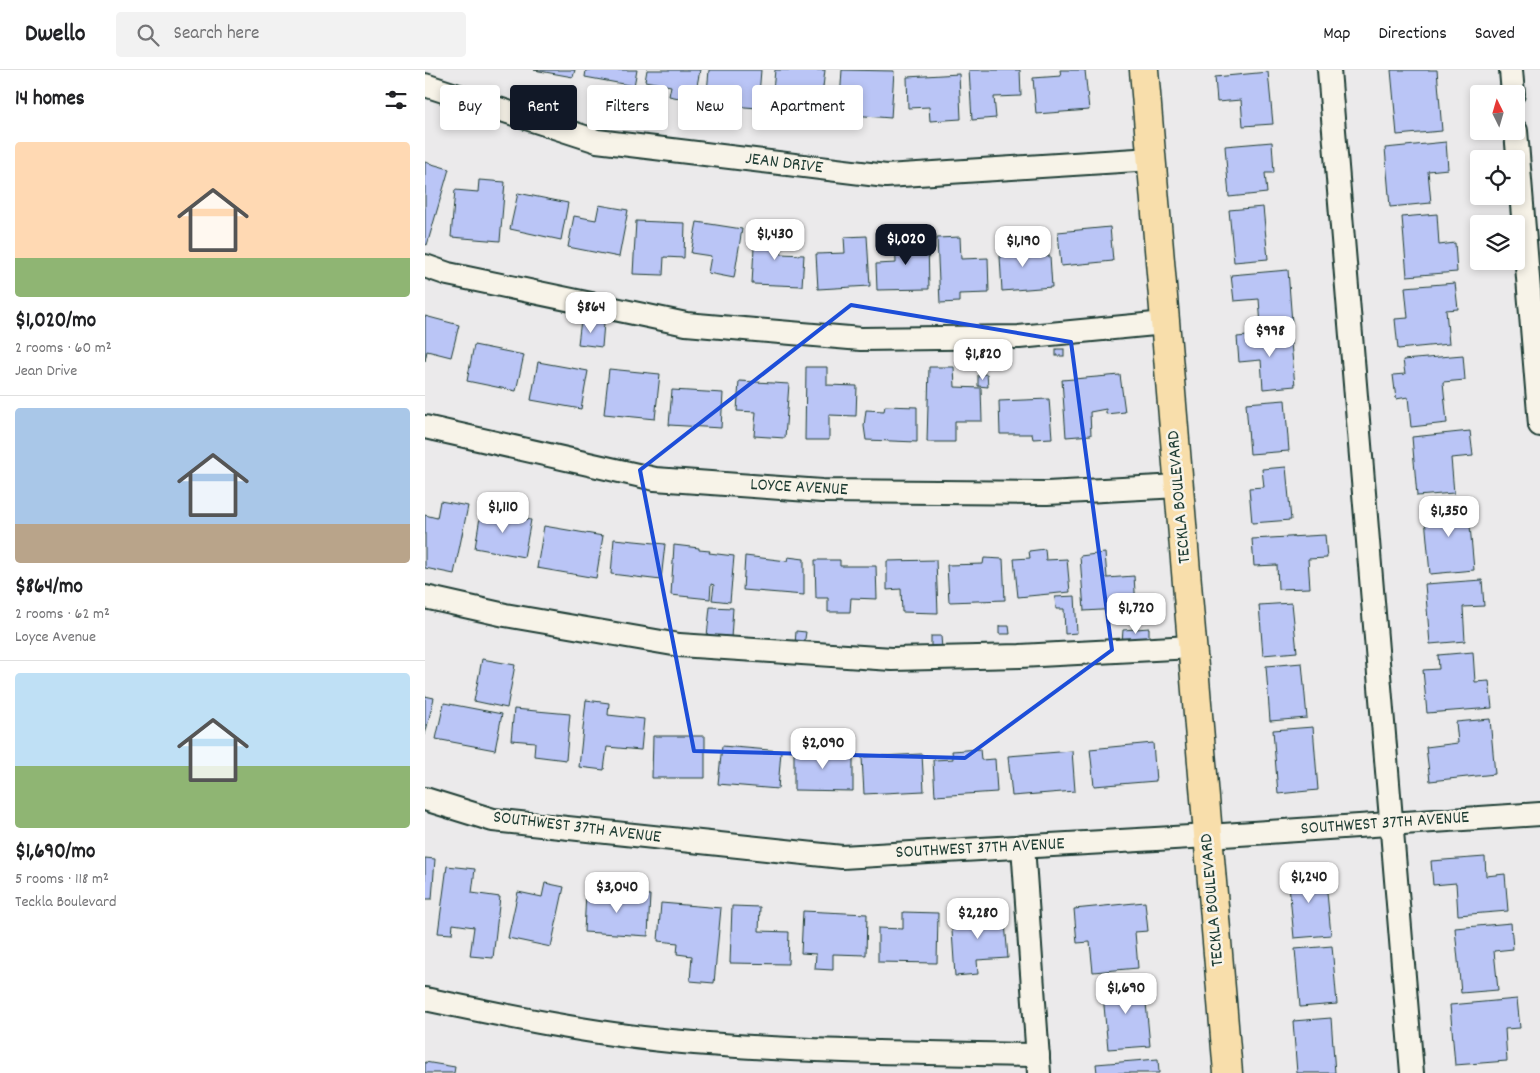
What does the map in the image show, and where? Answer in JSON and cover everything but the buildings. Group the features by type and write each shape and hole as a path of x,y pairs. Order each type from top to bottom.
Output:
{"main road":[{"name":"TECKLA BOULEVARD","path":"1145,70 1228,1073"}],"street":[{"path":"1329,70 1412,1073"},
{"path":"1511,70 1512,85"},
{"name":"JEAN DRIVE","path":"425,84 597,141 886,176 1152,159"},
{"path":"1517,140 1540,425"},
{"path":"425,266 448,274 686,324 861,339 1019,337 1165,323"},
{"name":"LOYCE AVENUE","path":"425,427 655,479 822,492 1047,493 1179,486"},
{"path":"425,597 505,615 679,646 892,659 1021,656 1193,647"},
{"name":"SOUTHWEST 37TH AVENUE","path":"425,799 493,820 842,857 1208,836 1540,814"},
{"path":"425,1000 545,1024 670,1040 1039,1064 1023,846"}],"highlighted area":[{"path":"851,305 1071,342 1112,650 965,758 694,751 640,470"}]}
